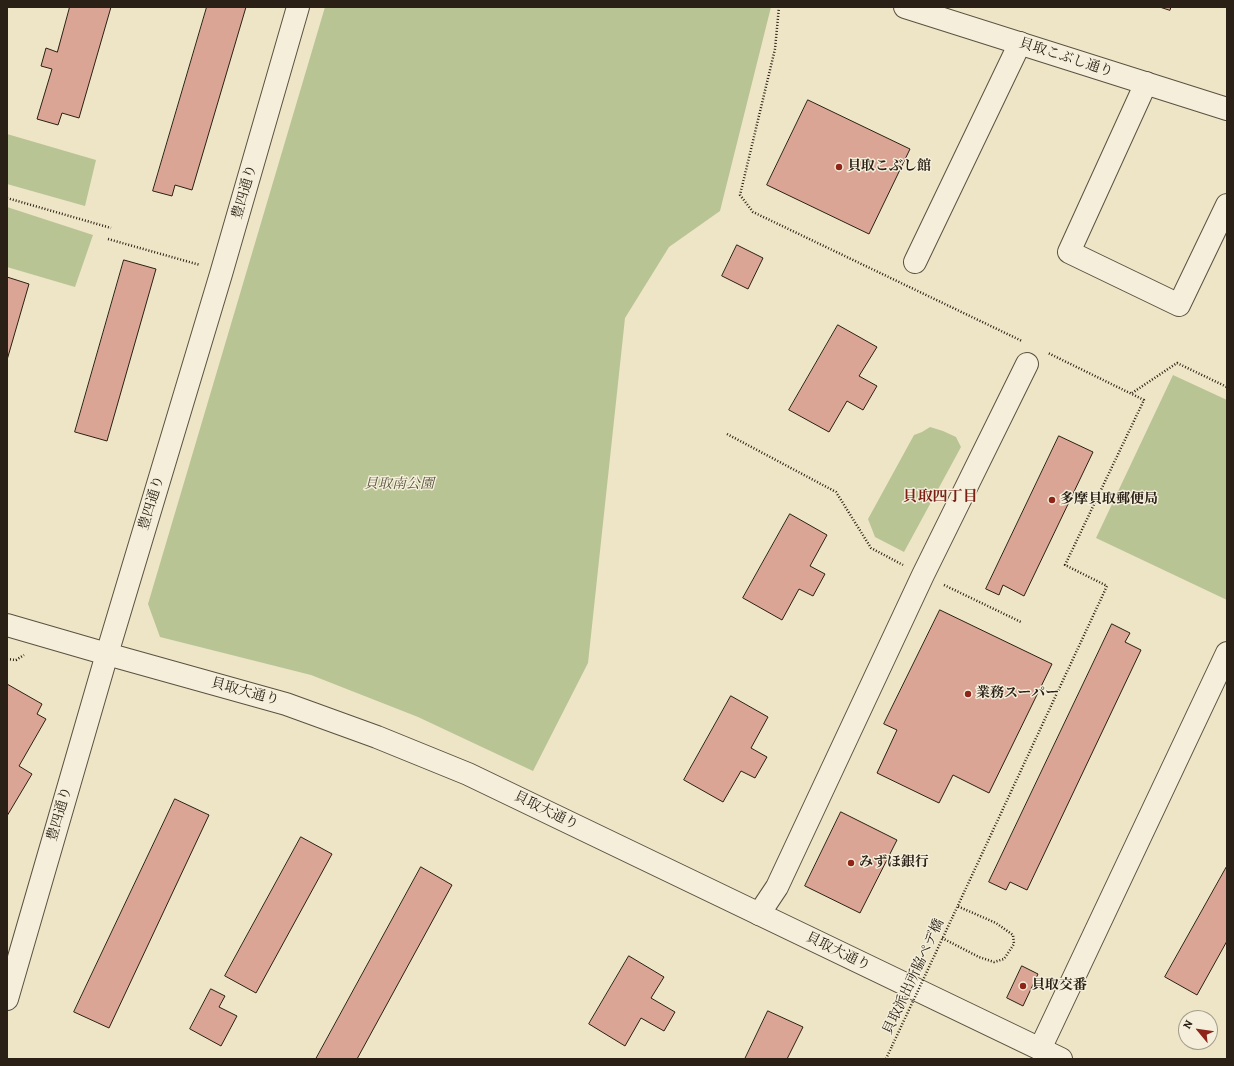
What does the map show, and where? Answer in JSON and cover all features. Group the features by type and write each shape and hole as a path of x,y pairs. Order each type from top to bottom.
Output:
{"street":[{"name":"豊四通り","path":"7,999 107,654 219,282 298,7"},
{"name":"貝取こぶし通り","path":"905,7 1227,109"},
{"path":"915,262 1020,43"},
{"path":"1146,83 1069,252 1179,305 1227,205"},
{"path":"759,914 777,887 923,574 1027,364"},
{"name":"貝取大通り","path":"7,625 286,704 377,736 468,774 759,914 1037,1054 1061,1059"},
{"path":"1037,1054 1227,653"}],"path":[{"path":"779,7 775,49 740,195 753,212 1024,342"},
{"path":"7,198 111,228"},
{"path":"108,239 204,267"},
{"path":"1045,352 1132,394 1177,363 1227,387"},
{"name":"貝取派出所脇ペデ橋","path":"886,1059 1107,586 1065,565 1144,400 1132,394"},
{"path":"726,434 836,492 871,548 1021,622"},
{"path":"7,659 16,660 24,655"},
{"path":"942,938 979,957 994,962 1004,959 1014,944 1013,935 996,923 957,906"}],"green space":[{"name":"貝取南公園","path":"325,7 771,7 720,211 669,247 625,318 588,663 533,771 418,717 311,675 160,637 148,604"},
{"path":"7,134 96,160 85,206 7,184"},
{"path":"7,207 93,235 75,287 7,267"},
{"path":"1173,375 1227,400 1227,600 1096,538"},
{"path":"930,427 956,437 961,447 904,552 875,537 868,519 914,435"}],"building":[{"path":"70,7 111,7 79,118 62,113 58,125 37,119 52,69 41,66 46,48 57,52"},
{"path":"207,7 246,7 192,190 175,185 172,196 153,191"},
{"path":"1160,7 1171,7 1170,10"},
{"name":"貝取こぶし館","path":"808,100 910,149 869,234 767,185"},
{"path":"737,245 763,258 748,289 722,276"},
{"path":"124,260 156,269 107,441 75,432"},
{"path":"7,277 29,284 7,360"},
{"path":"838,325 877,347 859,376 877,386 863,410 847,401 829,432 789,410"},
{"path":"1059,436 1093,452 1024,596 1003,585 999,595 986,589"},
{"path":"790,514 827,535 810,566 825,574 813,596 799,589 782,620 743,598"},
{"name":"業務スーパー","path":"940,610 1052,664 989,793 953,775 939,803 877,773 897,730 884,724"},
{"path":"1112,624 1130,633 1125,642 1141,650 1027,890 1010,882 1006,890 989,882"},
{"path":"7,684 42,704 37,714 46,719 19,766 32,774 7,816"},
{"path":"731,696 768,717 751,748 767,757 755,778 741,771 723,802 684,780"},
{"path":"175,799 209,815 109,1028 74,1012"},
{"name":"みずほ銀行","path":"841,812 897,840 860,913 805,886"},
{"path":"301,837 332,854 256,993 225,976"},
{"path":"1227,866 1227,941 1197,995 1165,977"},
{"path":"421,867 452,885 357,1059 316,1059"},
{"path":"629,956 664,977 651,998 675,1012 664,1031 641,1018 625,1046 589,1024"},
{"name":"貝取交番","path":"1022,966 1038,974 1023,1006 1007,998"},
{"path":"211,989 225,996 219,1007 237,1016 221,1046 190,1029"},
{"path":"768,1011 803,1027 787,1059 745,1059"}],"place":[{"name":"貝取こぶし館","path":"839,167"},
{"name":"多摩貝取郵便局","path":"1052,500"},
{"name":"業務スーパー","path":"968,694"},
{"name":"みずほ銀行","path":"851,863"},
{"name":"貝取交番","path":"1023,986"}],"district":[{"name":"貝取四丁目","path":"940,497"}]}
